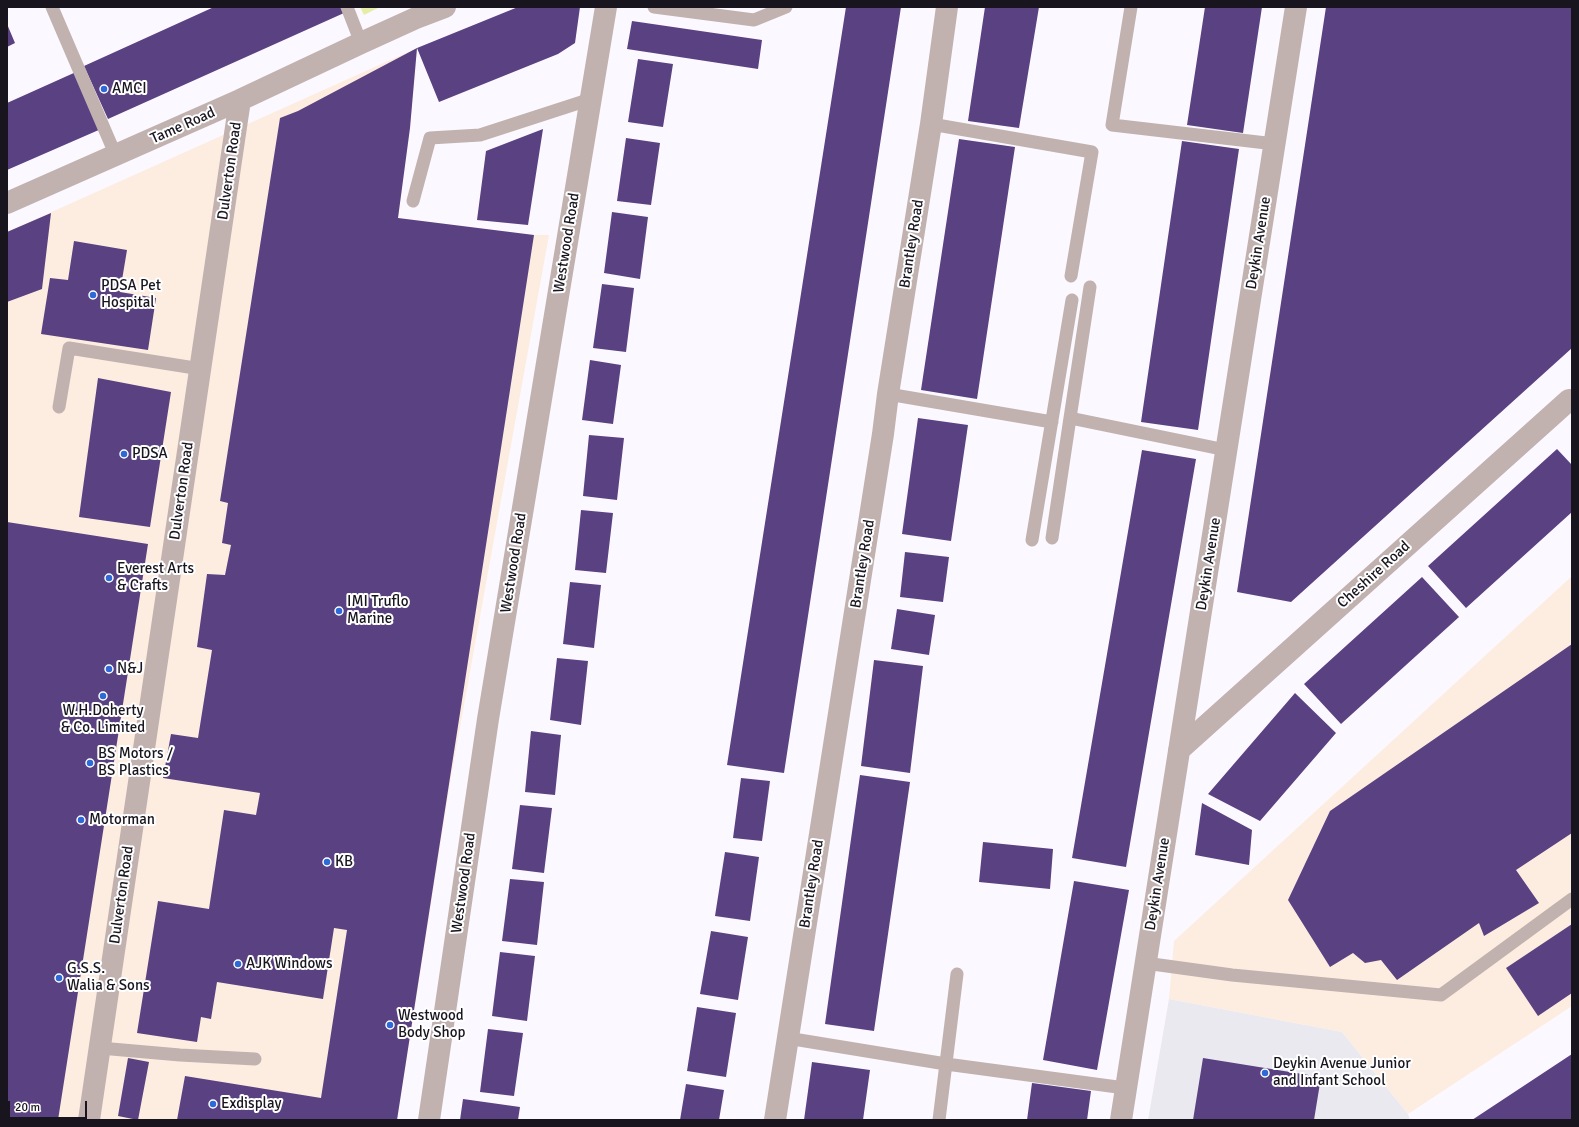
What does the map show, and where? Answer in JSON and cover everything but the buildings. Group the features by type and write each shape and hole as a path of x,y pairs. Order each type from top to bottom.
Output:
{"street":[{"name":"Tame Road","path":"7,203 240,100 361,42 446,7"},
{"name":"Westwood Road","path":"429,1120 488,719 606,7"},
{"name":"Brantley Road","path":"775,1120 931,124 947,7"},
{"name":"Deykin Avenue","path":"1121,1120 1296,7"},
{"name":"Dulverton Road","path":"89,1120 240,100"},
{"name":"Cheshire Road","path":"1179,750 1571,402"}],"lane":[{"path":"52,7 116,156"},
{"path":"347,7 361,42"},
{"path":"654,7 754,20 786,7"},
{"path":"1131,7 1112,125 1275,144"},
{"path":"413,201 430,138 480,135 591,99"},
{"path":"931,124 1092,152 1071,276"},
{"path":"1052,538 1090,287"},
{"path":"1032,540 1072,300"},
{"path":"59,407 69,348 200,369"},
{"path":"888,394 1052,422"},
{"path":"1070,418 1226,450"},
{"path":"1145,963 1232,975 1441,995 1572,899"},
{"path":"939,1120 957,974"},
{"path":"787,1038 946,1064 1125,1088"},
{"path":"100,1048 180,1055 255,1059"}],"shaded area":[{"path":"417,48 410,128 398,218 534,235 549,235 451,777 397,1120 7,1120 7,232"},
{"path":"1572,576 1572,1006 1408,1114 1342,1032 1169,999 1174,941"},
{"name":"Deykin Avenue Junior and Infant School","path":"1169,999 1342,1032 1408,1114 1410,1120 1148,1120"}],"green space":[{"path":"360,7 380,7 364,15"}],"place":[{"name":"AMCI","path":"104,89"},
{"name":"PDSA Pet Hospital","path":"93,295"},
{"name":"PDSA","path":"124,454"},
{"name":"Everest Arts & Crafts","path":"109,578"},
{"name":"IMI Truflo Marine","path":"339,611"},
{"name":"N&J","path":"109,669"},
{"name":"W.H.Doherty & Co. Limited","path":"103,696"},
{"name":"BS Motors / BS Plastics","path":"90,763"},
{"name":"Motorman","path":"81,820"},
{"name":"KB","path":"327,862"},
{"name":"AJK Windows","path":"238,964"},
{"name":"G.S.S. Walia & Sons","path":"59,978"},
{"name":"Westwood Body Shop","path":"390,1025"},
{"name":"Deykin Avenue Junior and Infant School","path":"1265,1073"},
{"name":"Exdisplay","path":"213,1104"}]}
